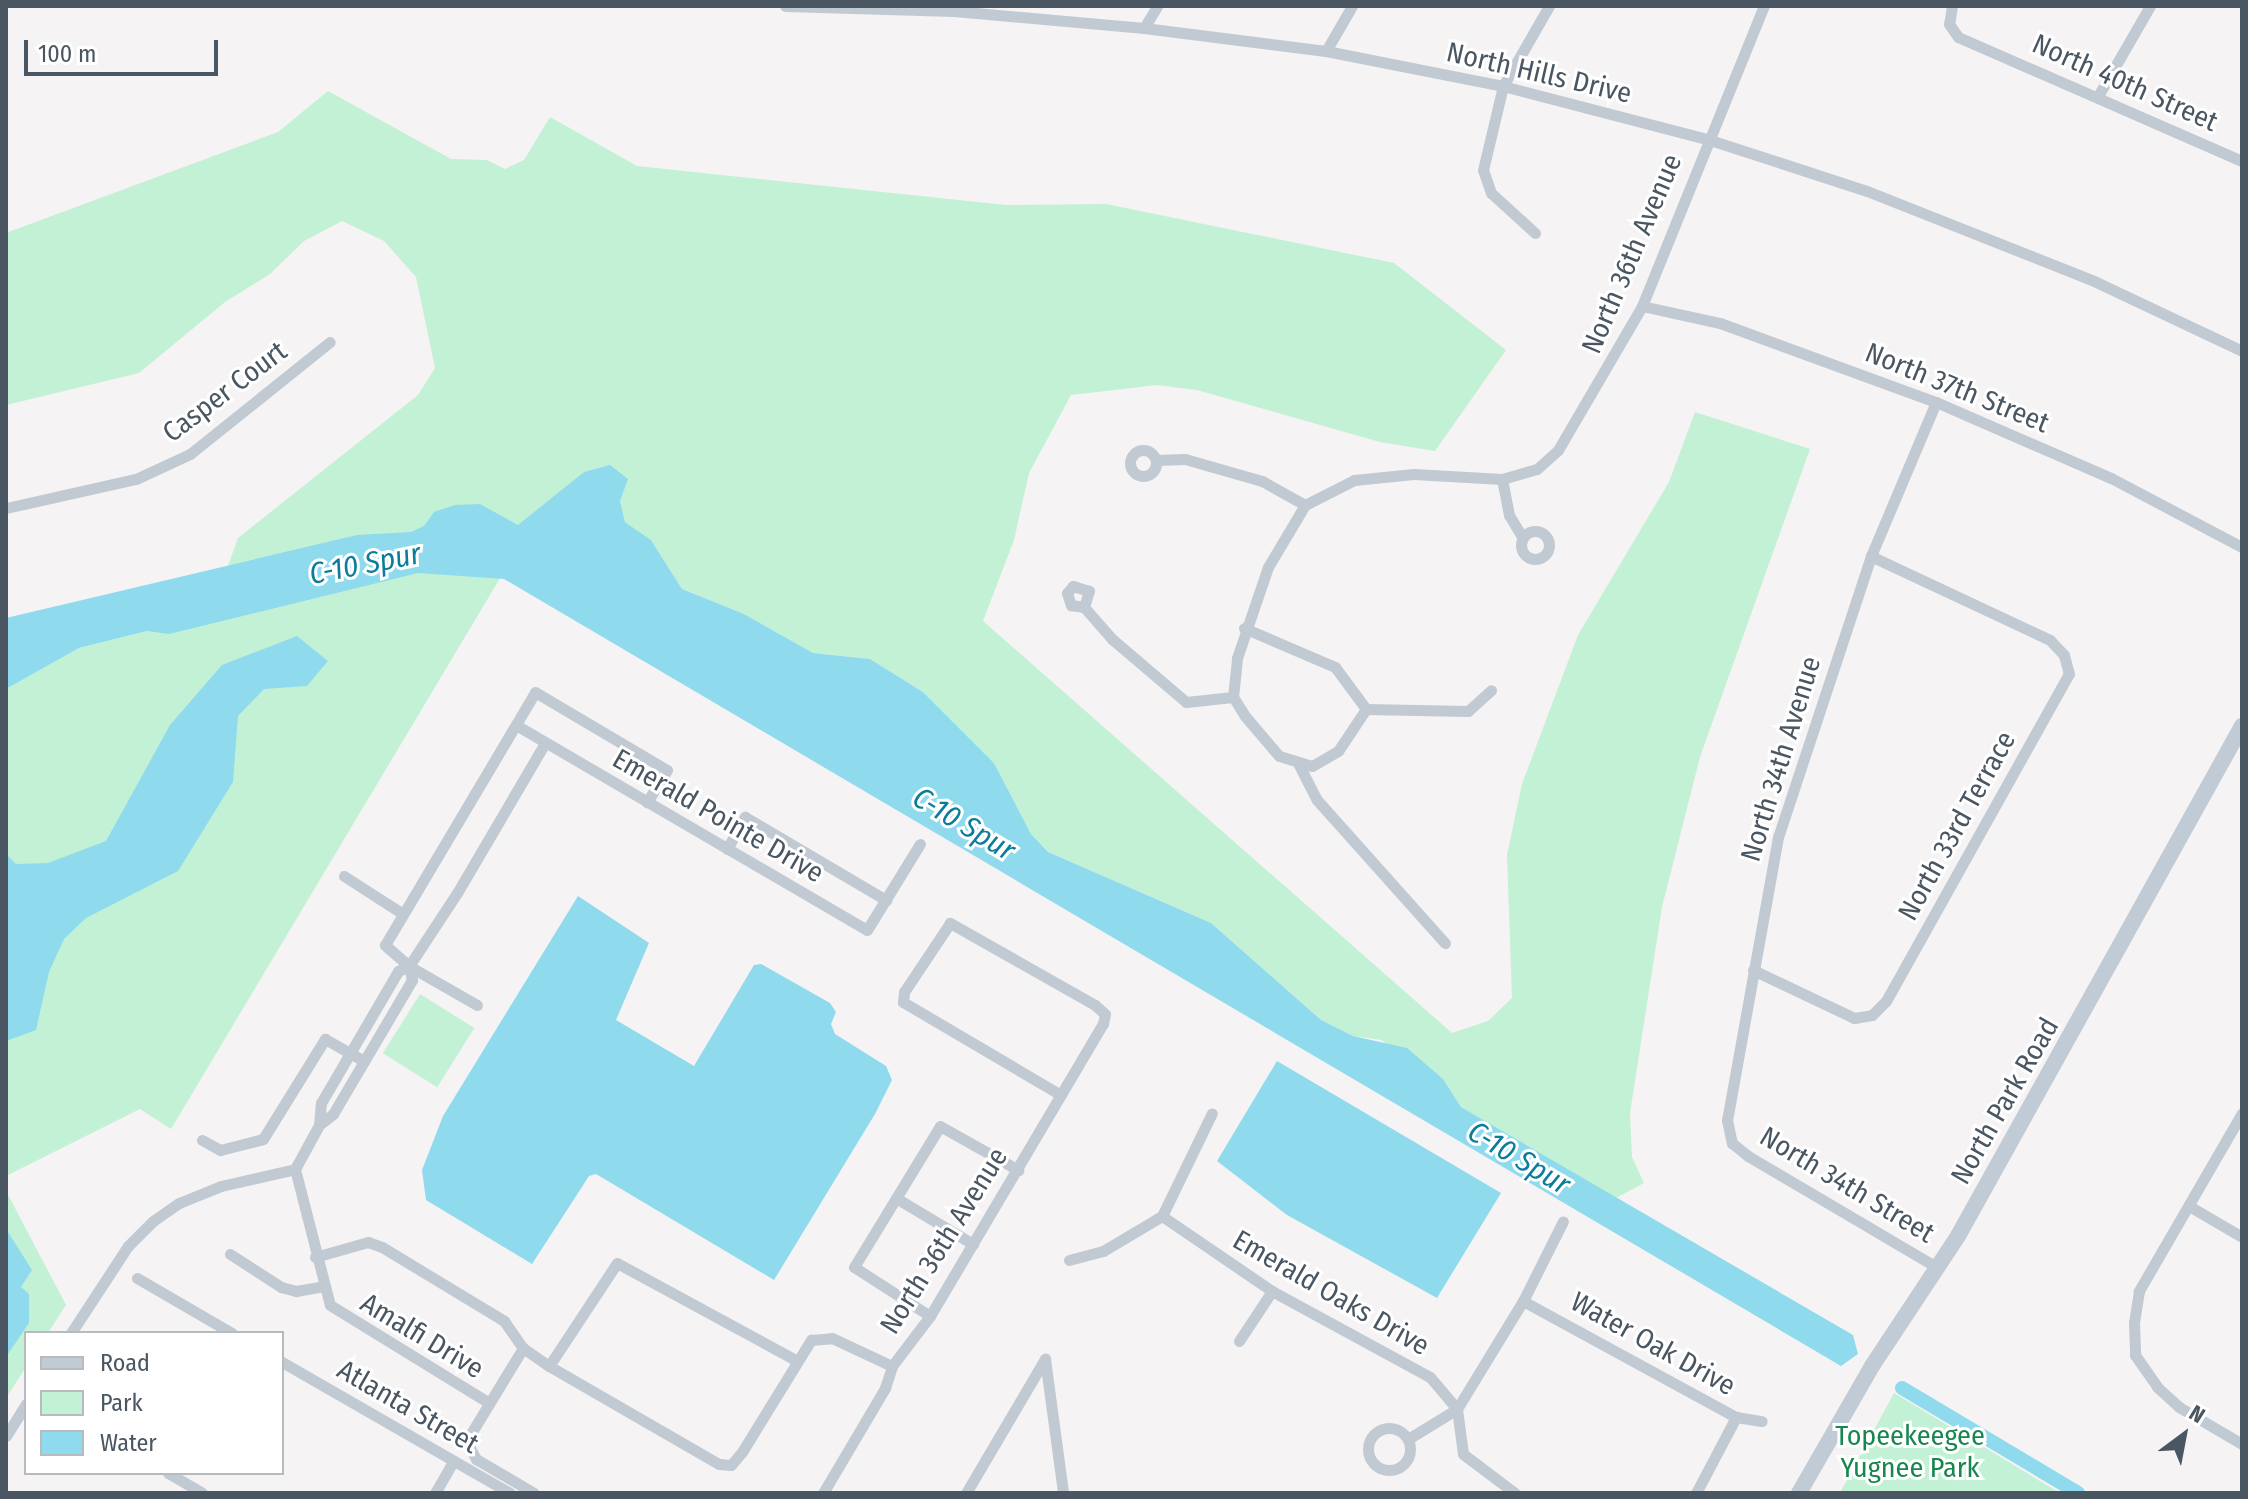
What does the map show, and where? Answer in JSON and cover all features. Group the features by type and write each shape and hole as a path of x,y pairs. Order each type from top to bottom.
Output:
{"street":[{"name":"North Hills Drive","path":"785,6 956,8 1144,28 1326,51 1503,86 1707,139 1941,219 2094,281 2242,351"},
{"path":"1144,28 1157,6"},
{"path":"1326,51 1352,6"},
{"path":"1535,233 1491,193 1483,170 1503,86 1549,6"},
{"name":"North 36th Avenue","path":"1305,505 1354,480 1414,474 1502,479 1537,469 1558,450 1642,306 1707,139 1764,6"},
{"name":"North 40th Street","path":"1952,6 1949,24 1958,37 2242,161"},
{"path":"2098,96 2150,6"},
{"name":"North 37th Street","path":"1642,306 1720,323 1936,402 2111,478 2242,547"},
{"name":"Casper Court","path":"6,508 136,479 190,454 330,342"},
{"name":"North 34th Avenue","path":"1732,1143 1727,1120 1778,837 1871,556 1936,402"},
{"path":"1156,460 1185,459 1262,481 1305,505 1268,567 1244,628 1233,697 1258,735 1279,756 1299,765 1312,766 1338,751 1366,709"},
{"path":"1502,479 1509,515 1523,538"},
{"name":"North 33rd Terrace","path":"1753,970 1854,1018 1872,1015 1886,1001 2069,674 2064,655 2050,640 1871,556"},
{"path":"1084,607 1112,639 1186,702 1233,697"},
{"path":"1244,628 1335,667 1366,709"},
{"path":"1366,709 1468,711 1491,690"},
{"path":"477,1005 409,966 385,948 535,692 667,770 647,802"},
{"name":"Emerald Pointe Drive","path":"516,725 867,930 886,900"},
{"name":"North Park Road","path":"1799,1493 1872,1366 1938,1268 2242,726"},
{"path":"319,1125 321,1103 398,971 409,966 545,743"},
{"path":"1299,765 1317,800 1445,943"},
{"path":"727,849 745,817 886,900 920,844"},
{"path":"344,876 403,914"},
{"name":"North 36th Avenue","path":"823,1493 885,1388 892,1366 930,1316 1018,1170 1061,1095 1105,1014 950,923 904,992 903,1002 1061,1095"},
{"path":"72,1331 128,1246 153,1221 179,1203 221,1186 295,1169 319,1125 333,1114 412,980 409,966"},
{"path":"202,1140 220,1150 263,1139 325,1039 364,1061"},
{"path":"1069,1260 1103,1251 1162,1216 1212,1113"},
{"path":"2242,1113 2139,1291 2135,1355 2179,1407 2242,1444"},
{"path":"930,1316 854,1267 940,1126 1018,1170"},
{"name":"North 34th Street","path":"1732,1143 1938,1268"},
{"name":"Amalfi Drive","path":"295,1169 323,1286 341,1316 489,1403"},
{"path":"896,1198 973,1244"},
{"path":"2189,1206 2242,1237"},
{"name":"Emerald Oaks Drive","path":"1162,1216 1272,1291 1430,1377 1457,1409"},
{"path":"1408,1439 1457,1409 1523,1301 1563,1221"},
{"path":"315,1257 368,1242 382,1247 504,1321 523,1348 549,1366 719,1464 731,1465 811,1340 832,1338 892,1366"},
{"path":"230,1254 281,1287 296,1291 323,1286"},
{"path":"549,1366 617,1263 796,1360"},
{"path":"137,1278 229,1331"},
{"path":"1239,1341 1272,1291"},
{"name":"Water Oak Drive","path":"1523,1301 1736,1417 1762,1421"},
{"path":"523,1348 470,1435 469,1446 476,1459 534,1493"},
{"path":"966,1493 1045,1359 1063,1493"},
{"name":"Atlanta Street","path":"284,1363 510,1493"},
{"path":"6,1436 24,1407"},
{"path":"1457,1409 1463,1454 1515,1493"},
{"path":"1696,1493 1736,1417"},
{"path":"435,1493 453,1462"},
{"path":"171,1475 202,1493"}],"green space":[{"path":"328,91 451,159 487,160 505,169 524,160 550,117 637,166 1006,205 1106,204 1394,263 1506,350 1435,451 1380,442 1197,390 1157,385 1071,395 1029,473 1014,540 983,621 1452,1033 1488,1021 1512,998 1507,855 1522,784 1578,635 1669,482 1695,412 1810,449 1700,757 1662,907 1630,1113 1632,1157 1644,1183 1616,1198 1461,1107 1443,1079 1381,1040 1353,1036 1321,1020 1211,923 1048,852 1031,834 994,763 923,692 870,659 813,653 744,614 682,589 651,540 625,522 620,501 584,472 542,508 171,1129 140,1109 6,1176 6,689 79,648 147,631 228,566 238,538 418,395 435,368 416,277 384,241 342,221 304,241 270,274 225,302 139,373 6,405 6,233 278,132"},
{"path":"420,994 474,1028 437,1087 383,1053"},
{"path":"6,1191 66,1305 49,1331 24,1331 24,1370 6,1398"},
{"name":"Topeekeegee Yugnee Park","path":"1894,1393 2060,1493 1840,1493"}],"water":[{"path":"610,465 628,479 620,501 625,522 651,540 682,589 744,614 813,653 870,659 923,692 994,763 1031,834 1048,852 1211,923 1321,1020 1353,1036 1407,1048 1443,1079 1461,1107 1853,1335 1858,1354 1841,1366 504,579 418,573 169,634 147,631 79,648 6,689 6,618 357,535 411,532 424,526 434,512 455,505 480,504 518,525 584,472"},
{"path":"297,636 328,661 307,686 264,689 238,716 233,782 178,871 86,918 64,939 49,972 36,1030 6,1041 6,854 16,864 48,863 106,841 170,725 222,665"},
{"path":"578,896 649,943 616,1020 694,1066 754,965 761,964 830,1003 836,1012 831,1024 835,1034 886,1066 892,1080 875,1114 774,1280 596,1174 589,1176 532,1264 426,1200 422,1170 443,1116"},
{"path":"1277,1061 1501,1193 1437,1298 1287,1215 1217,1161"},
{"path":"6,1229 32,1270 21,1287 29,1294 29,1323 6,1357"}],"waterway":[{"name":"C-10 Spur","path":"1902,1388 2078,1493"}]}
